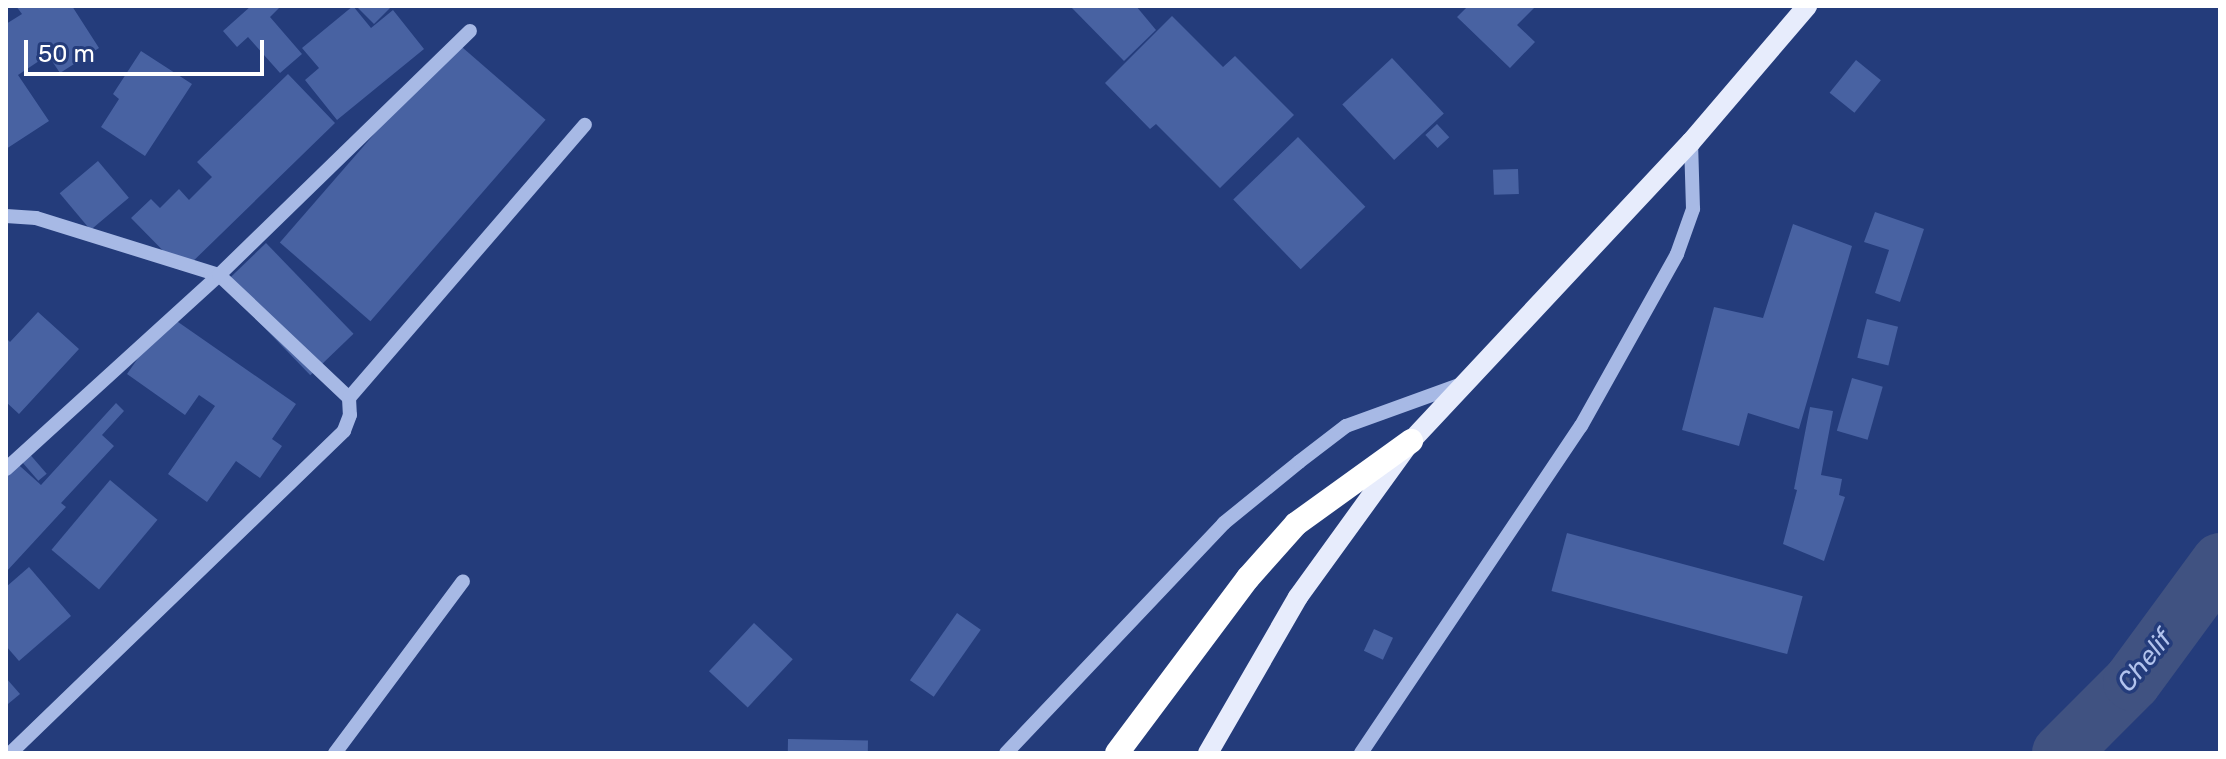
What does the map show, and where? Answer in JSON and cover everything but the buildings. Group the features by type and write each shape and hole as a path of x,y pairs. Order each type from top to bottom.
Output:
{"highway":[{"path":"1117,753 1248,578 1296,524 1411,441"}],"main road":[{"path":"1208,753 1298,597 1411,441 1691,142 1807,6"}],"street":[{"path":"6,469 219,275 470,31"},
{"path":"349,398 585,125"},
{"path":"1361,753 1581,426 1677,254 1693,209 1691,142"},
{"path":"6,216 36,218 219,275 349,398 350,415 344,431 11,753"},
{"path":"1006,753 1224,523 1299,462 1346,426 1466,382"},
{"path":"335,753 463,581"}],"waterway":[{"name":"Chelif","path":"2061,753 2132,682 2220,562"}]}
